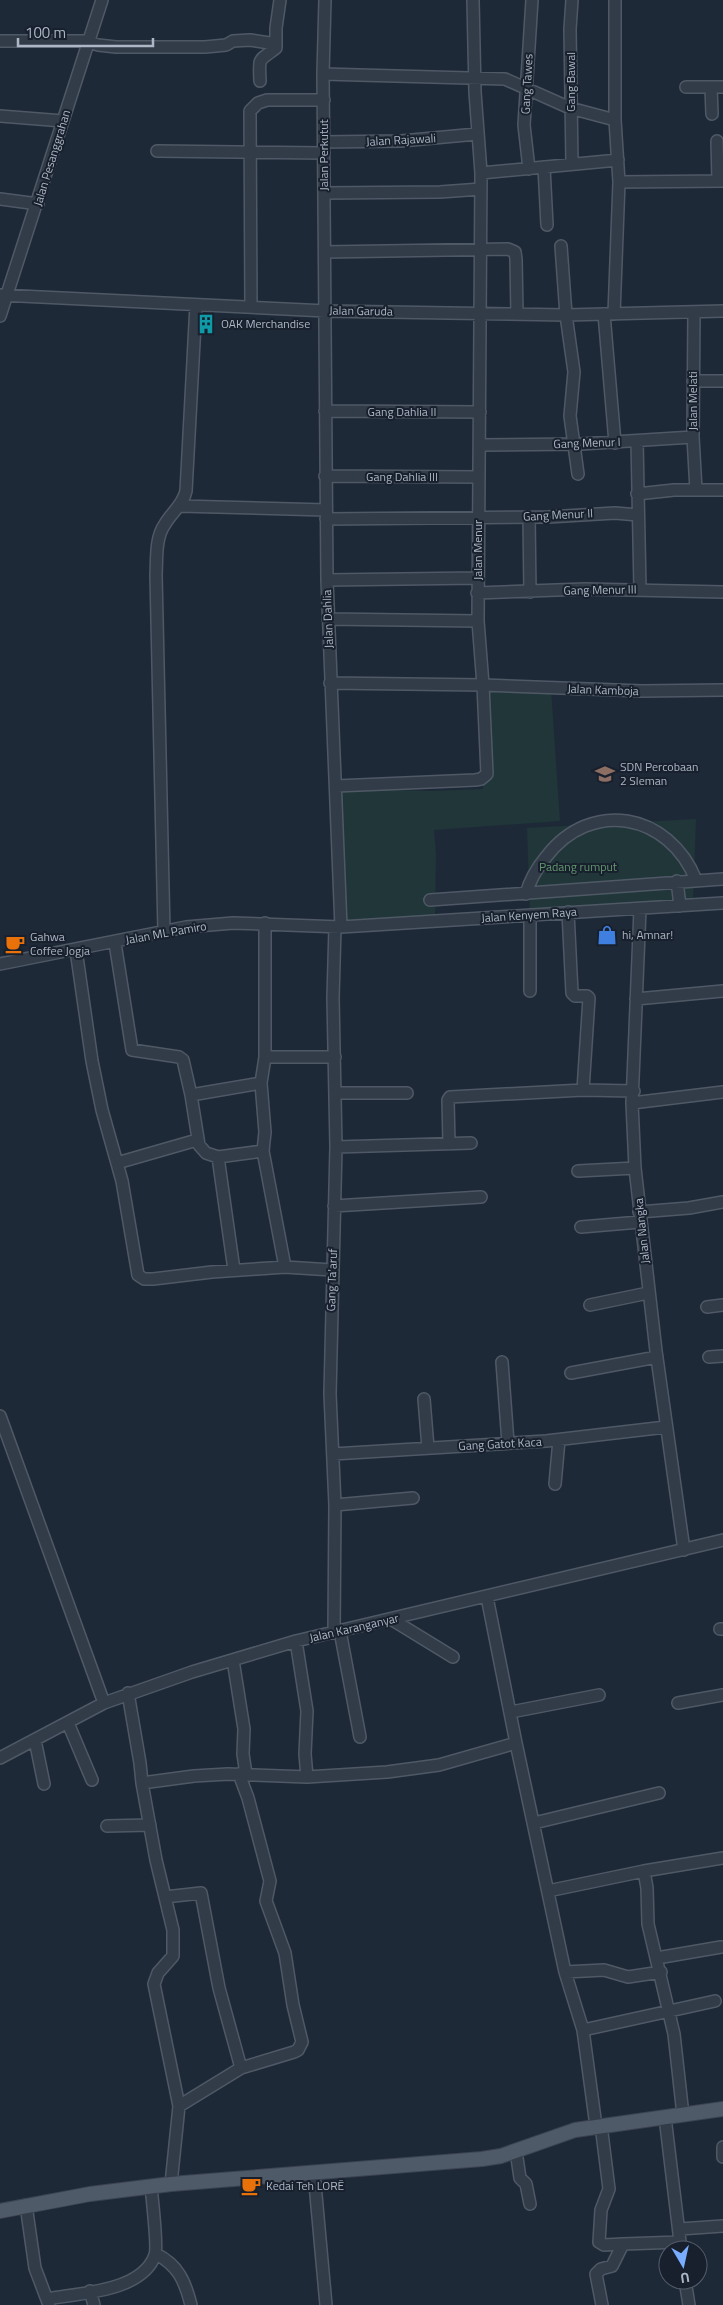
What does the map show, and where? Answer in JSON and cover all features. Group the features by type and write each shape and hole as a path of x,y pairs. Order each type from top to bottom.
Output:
{"main road":[{"path":"0,2211 90,2194 151,2186 482,2159 516,2151 559,2135 599,2126 723,2109"}],"street":[{"name":"Jalan Pesanggrahan","path":"0,316 3,295 38,204 102,0"},
{"path":"260,81 259,64 262,56 276,48 280,0"},
{"name":"Jalan Perkutut","path":"325,0 323,74 326,311"},
{"name":"Jalan Menur","path":"336,786 475,780 485,777 487,769 477,593 480,445 481,313 479,249 481,173 474,77 473,0"},
{"name":"Gang Tawes","path":"529,169 524,125 532,0"},
{"name":"Gang Bawal","path":"572,0 570,29 572,164"},
{"path":"615,0 616,120 619,182 609,314 615,442"},
{"path":"0,41 88,41 98,46 116,47 226,45 233,41 250,40 276,44"},
{"path":"323,74 504,79 570,108 616,120"},
{"path":"686,87 717,87 712,114"},
{"path":"250,307 249,115 258,103 274,100 324,100"},
{"path":"0,116 63,122"},
{"name":"Jalan Rajawali","path":"157,151 250,152 324,148 478,134"},
{"path":"619,182 720,181 717,141"},
{"path":"481,173 618,160"},
{"path":"544,167 547,225"},
{"path":"324,193 432,192 481,189"},
{"path":"0,199 38,204"},
{"path":"561,246 566,315 574,372 570,416 576,444 578,474"},
{"path":"324,252 508,249 515,252 517,314"},
{"name":"Jalan Garuda","path":"3,295 326,311 566,315 723,311"},
{"path":"164,932 156,574 159,535 165,523 180,506 186,491 196,305"},
{"name":"Jalan Dahlia","path":"326,311 325,476 327,580 330,684 336,786 338,927"},
{"name":"Jalan Melati","path":"694,312 693,436 696,490"},
{"path":"693,381 723,381"},
{"name":"Gang Dahlia II","path":"325,412 480,412"},
{"name":"Gang Menur I","path":"480,445 576,444 693,436"},
{"path":"638,441 640,589"},
{"name":"Gang Dahlia III","path":"325,476 478,477"},
{"path":"638,494 723,490"},
{"name":"Gang Menur II","path":"180,506 326,514 478,518 615,513 638,515"},
{"path":"529,517 530,592"},
{"path":"327,580 477,578"},
{"name":"Gang Menur III","path":"477,593 640,589 723,592"},
{"path":"328,619 478,621"},
{"name":"Jalan Kamboja","path":"330,684 483,685 642,691 723,690"},
{"path":"526,894 535,871 556,844 582,826 614,820 639,824 655,830 685,857 696,880"},
{"path":"430,900 723,879"},
{"path":"677,881 680,906"},
{"path":"557,892 563,913 572,993 575,996 587,996 589,998 583,1090"},
{"name":"Jalan Kenyem Raya","path":"338,927 723,903"},
{"name":"Jalan Nangka","path":"640,909 634,1091 632,1103 635,1168 648,1293 684,1550"},
{"path":"530,915 530,991"},
{"path":"266,923 265,1057 261,1083 265,1132 263,1151 285,1267"},
{"name":"Jalan ML Pamiro","path":"0,964 214,924 266,923 338,927"},
{"name":"Gang Ta'aruf","path":"338,927 333,998 336,1147 330,1394 335,1506 337,1632 360,1737"},
{"path":"115,943 132,1050 183,1060 191,1095 197,1140 206,1152 218,1157 263,1151"},
{"path":"76,950 92,1061 102,1110 122,1181 136,1270 139,1277 154,1279 234,1270 285,1267 332,1270"},
{"path":"636,999 723,991"},
{"path":"265,1057 335,1057"},
{"path":"191,1095 261,1083"},
{"path":"449,1144 448,1100 450,1097 583,1090 634,1091"},
{"path":"632,1103 723,1092"},
{"path":"336,1093 407,1093"},
{"path":"117,1163 197,1140"},
{"path":"336,1147 471,1143"},
{"path":"218,1157 234,1270"},
{"path":"578,1171 635,1168"},
{"path":"334,1206 481,1196"},
{"path":"581,1227 723,1202"},
{"path":"590,1305 648,1293"},
{"path":"707,1307 723,1305"},
{"path":"709,1357 723,1356"},
{"path":"571,1373 657,1357"},
{"path":"502,1362 508,1443"},
{"path":"424,1399 428,1448"},
{"path":"0,1416 104,1703"},
{"name":"Gang Gatot Kaca","path":"333,1454 559,1440 666,1427"},
{"path":"555,1484 559,1440"},
{"path":"335,1506 413,1498"},
{"name":"Jalan Karanganyar","path":"0,1758 104,1703 128,1693 296,1641 723,1540"},
{"path":"487,1597 565,1972 583,2030 610,2189 601,2210 599,2242 604,2245 658,2245"},
{"path":"391,1619 453,1657"},
{"path":"296,1641 307,1711 305,1754 307,1777"},
{"path":"179,2106 241,2068 298,2050 302,2042 293,2005 285,1953 266,1900 270,1881 243,1774 244,1729 233,1660"},
{"path":"128,1693 142,1783 173,1930 174,1953 158,1973 154,1984 179,2106 171,2184"},
{"path":"511,1712 599,1695"},
{"path":"678,1703 723,1695"},
{"path":"68,1723 92,1780"},
{"path":"35,1740 44,1784"},
{"path":"142,1783 194,1776 243,1774 307,1777 413,1769 439,1765 516,1743"},
{"path":"534,1823 659,1793"},
{"path":"107,1826 150,1825"},
{"path":"548,1891 644,1871 723,1858"},
{"path":"644,1871 647,1888 648,1924 669,2010 676,2051 683,2115"},
{"path":"165,1897 201,1893 219,1988 241,2068"},
{"path":"657,1958 720,1947"},
{"path":"565,1972 604,1970 628,1977 661,1972"},
{"path":"583,2030 715,2001"},
{"path":"665,2117 681,2240"},
{"path":"723,2147 723,2157"},
{"path":"516,2151 520,2178 526,2184 530,2204"},
{"path":"314,2173 326,2305"},
{"path":"26,2205 36,2268 48,2302 123,2284 142,2274 156,2254 151,2186"},
{"path":"680,2230 723,2226"},
{"path":"602,2305 596,2274 598,2270 612,2266 622,2244"},
{"path":"156,2254 168,2260 180,2274 191,2305"},
{"path":"687,2290 689,2305"},
{"path":"90,2291 94,2305"}],"green space":[{"path":"481,686 551,689 560,821 434,830 436,854 435,919 338,926 340,788 429,791 483,789"},
{"name":"Padang rumput","path":"696,819 693,902 530,913 527,828"}],"place":[{"name":"OAK Merchandise","path":"206,324"},
{"name":"SDN Percobaan 2 Sleman","path":"605,774"},
{"name":"hi, Amnar!","path":"607,935"},
{"name":"Gahwa Coffee Jogja","path":"15,944"},
{"name":"Kedai Teh LORĒ","path":"251,2186"}]}
